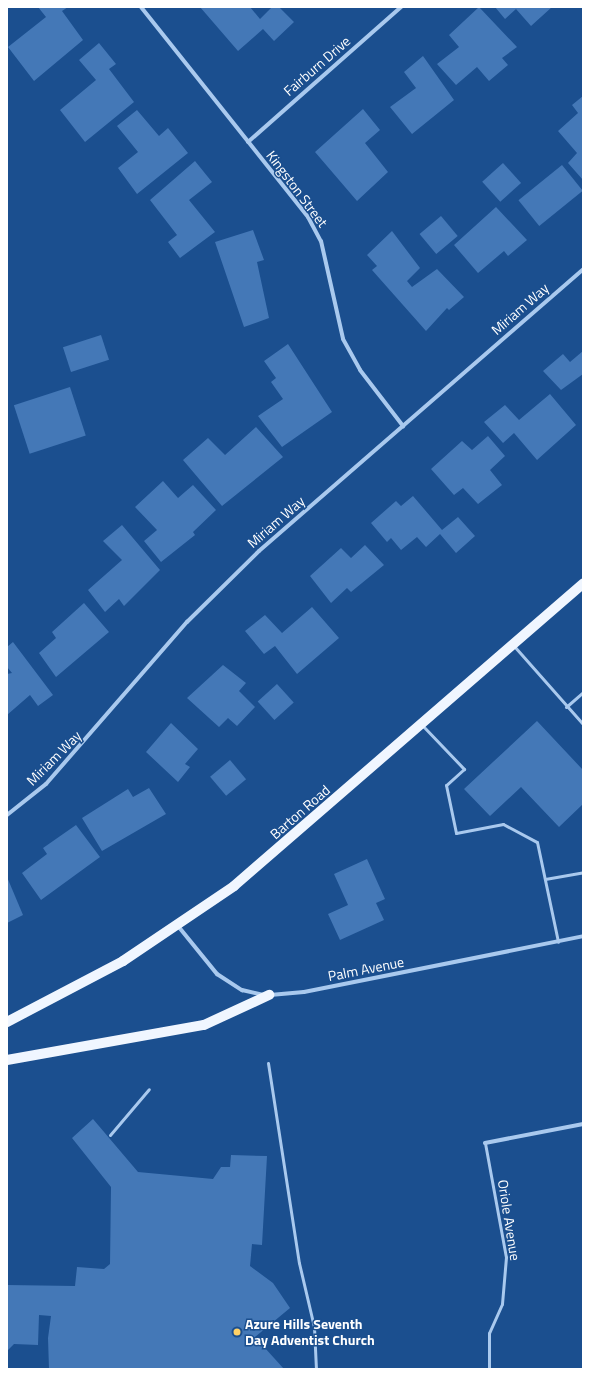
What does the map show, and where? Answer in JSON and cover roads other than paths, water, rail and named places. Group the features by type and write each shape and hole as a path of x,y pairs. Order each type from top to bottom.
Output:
{"main road":[{"name":"Barton Road","path":"7,1022 122,961 178,926 287,842 583,584"},
{"path":"7,1060 204,1025 269,996"}],"street":[{"name":"Kingston Street","path":"141,7 308,217 321,241 343,339 360,370 403,426"},
{"name":"Fairburn Drive","path":"248,142 401,7"},
{"name":"Miriam Way","path":"7,815 46,784 187,622 258,551 583,269"},
{"name":"Palm Avenue","path":"178,926 217,974 242,990 269,996 304,992 583,936"},
{"path":"485,1143 583,1124"}],"lane":[{"path":"513,645 566,707 583,724"},
{"path":"566,707 583,692"},
{"path":"422,725 464,769 446,785 456,833 503,824 537,842 558,942"},
{"path":"545,879 583,872"},
{"path":"268,1063 299,1263 314,1327 316,1369"},
{"path":"110,1135 149,1089"},
{"name":"Oriole Avenue","path":"485,1143 506,1257 502,1304 489,1333 488,1369"}],"place":[{"name":"Azure Hills Seventh Day Adventist Church","path":"237,1332"}]}
